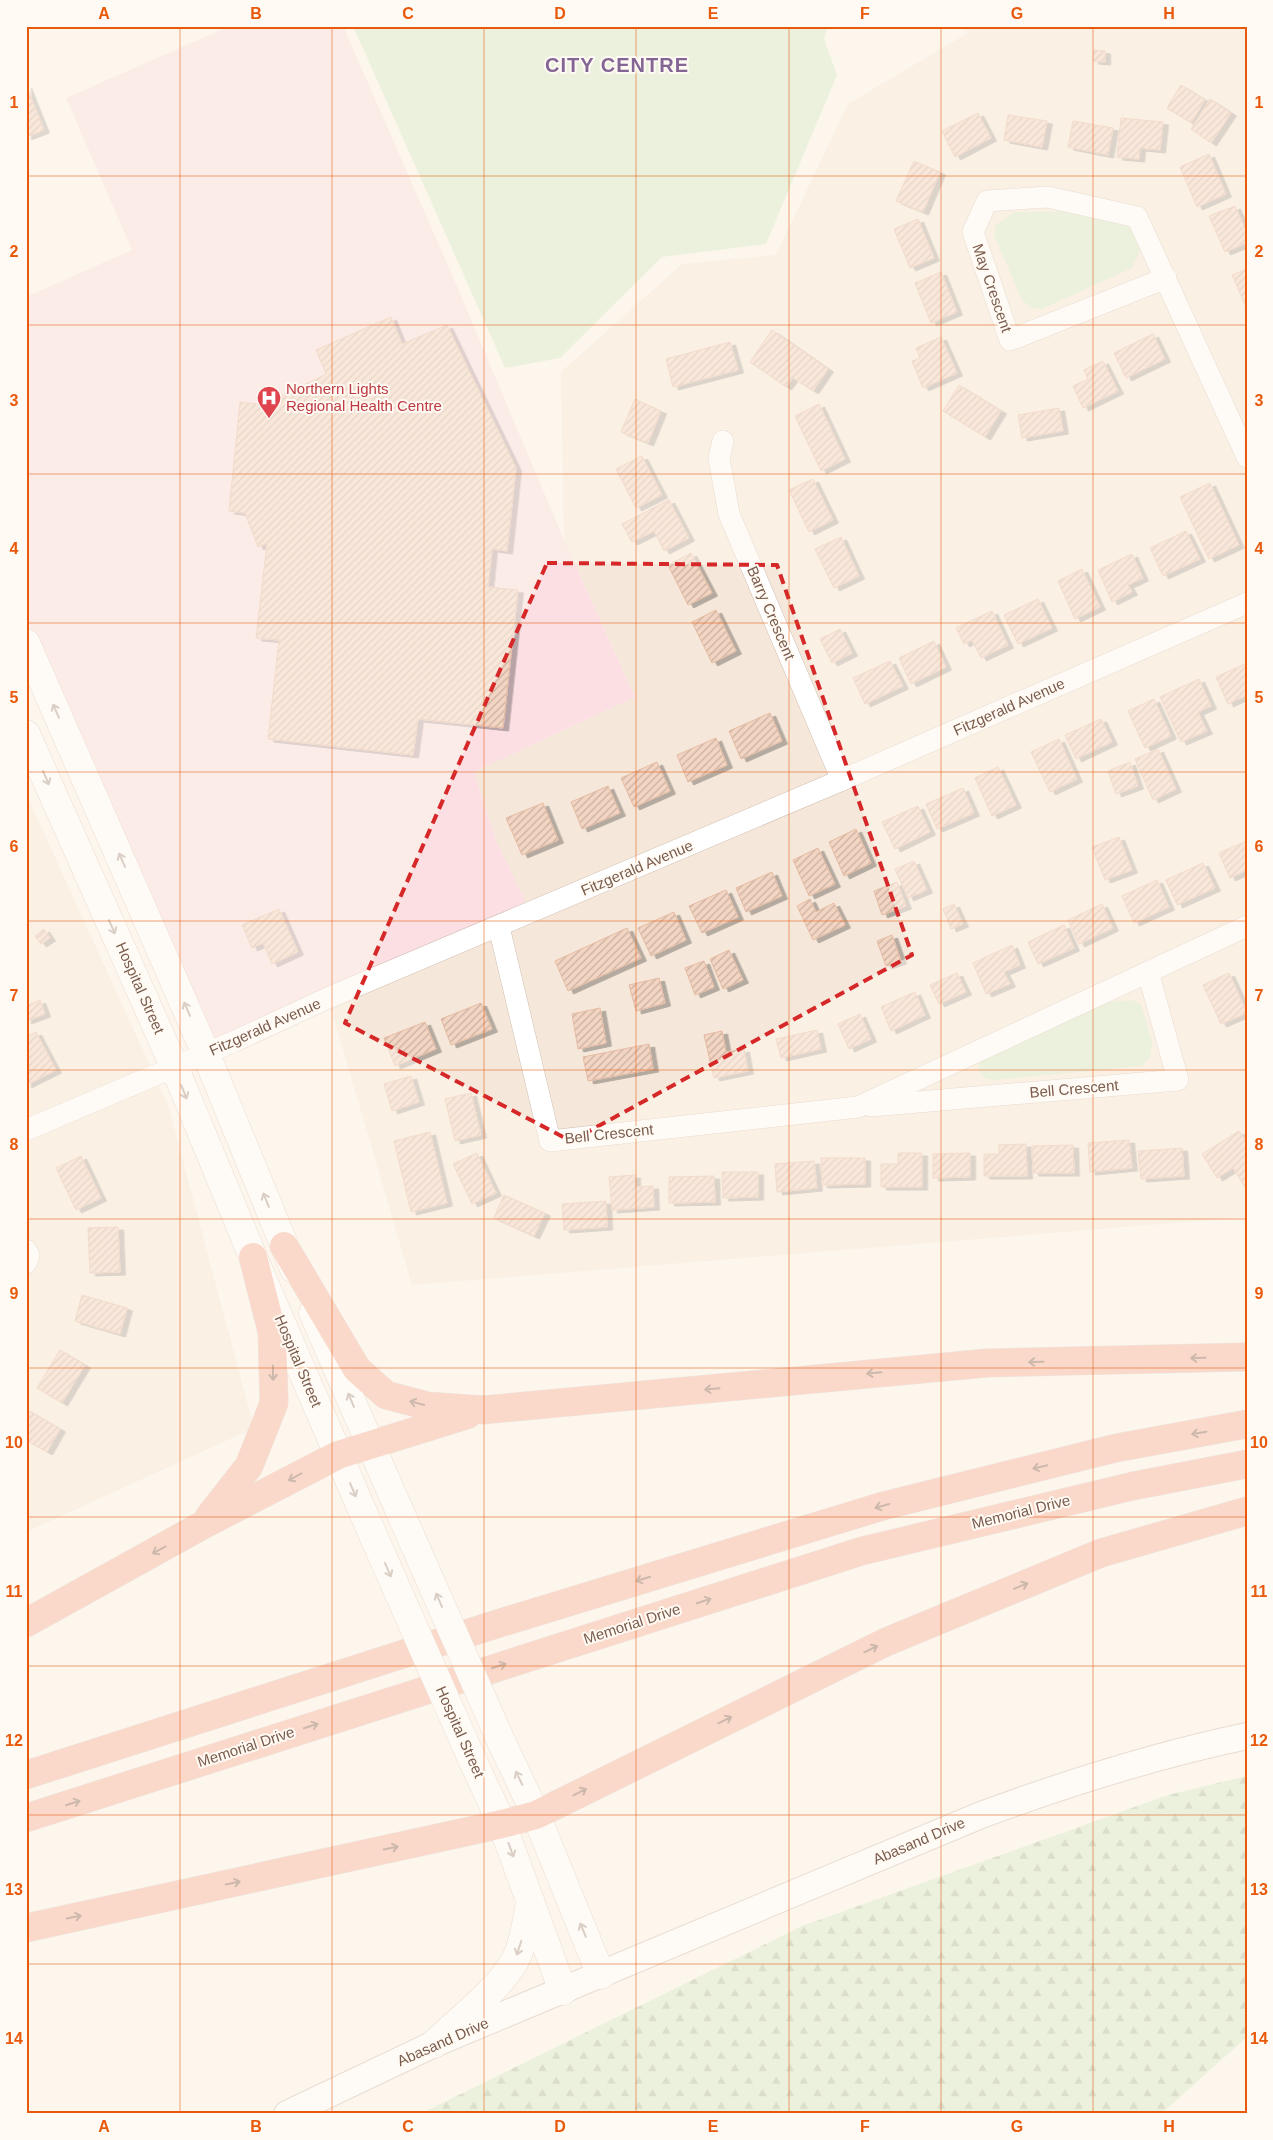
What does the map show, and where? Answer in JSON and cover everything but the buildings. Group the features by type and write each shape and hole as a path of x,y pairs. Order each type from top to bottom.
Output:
{"highway":[{"path":"284,1246 357,1369 386,1395 428,1406 483,1410 987,1363 1247,1357"},
{"path":"201,1526 249,1466 274,1403 272,1332 253,1257"},
{"path":"26,1623 201,1526 338,1455 483,1410"},
{"path":"26,1775 500,1624 883,1506 1116,1448 1247,1424"},
{"name":"Memorial Drive","path":"26,1818 862,1551 1132,1486 1247,1464"},
{"path":"26,1928 536,1815 582,1790 886,1642 1101,1553 1247,1512"}],"main road":[{"path":"26,643 206,1054 284,1246 370,1445 501,1741 536,1815 601,1975"},
{"name":"Hospital Street","path":"26,734 174,1066 368,1526 502,1824 562,1991"},
{"path":"434,2044 491,1989 514,1963 528,1919 530,1901"}],"street":[{"name":"May Crescent","path":"1166,278 1010,340 973,232 987,201 1048,197 1137,217 1166,278 1247,457"},
{"name":"Barry Crescent","path":"723,441 719,458 729,514 842,780"},
{"name":"Fitzgerald Avenue","path":"26,1130 206,1054 328,998 842,780 1247,603"},
{"name":"Bell Crescent","path":"858,1108 1247,926"},
{"name":"Bell Crescent","path":"499,927 550,1141 858,1108 1178,1080 1148,972"},
{"path":"26,1250 29,1255 26,1263"},
{"name":"Abasand Drive","path":"287,2114 434,2044 990,1812 1067,1784 1152,1759 1247,1736"}],"highlighted area":[{"path":"547,563 777,565 912,955 571,1141 345,1023"}],"shaded area":[{"name":"Northern Lights Regional Health Centre","path":"230,26 343,26 450,270 564,540 635,697 474,772 496,840 531,913 206,1054 26,644 26,297 132,250 66,98"},
{"path":"961,26 1247,26 1247,1217 412,1285 328,998 496,840 474,772 635,697 564,540 561,372 682,264 776,255 848,104 968,33"},
{"path":"26,794 168,1105 254,1428 26,1532"}],"green space":[{"path":"353,26 454,26 462,28 494,26 828,26 824,39 837,75 766,244 662,257 560,358 505,368"},
{"path":"1075,211 1123,223 1134,231 1140,251 1132,268 1042,309 1031,308 1022,300 994,235 996,225 1014,212"},
{"path":"1132,1000 1141,1004 1152,1042 1150,1057 1142,1066 993,1080 984,1078 978,1069 980,1061 1109,1002"},
{"path":"1247,1776 1247,2037 1161,2114 420,2114 802,1926 1168,1795"}],"place":[{"name":"Northern Lights Regional Health Centre","path":"269,419"}],"district":[{"name":"CITY CENTRE","path":"617,65"}]}
